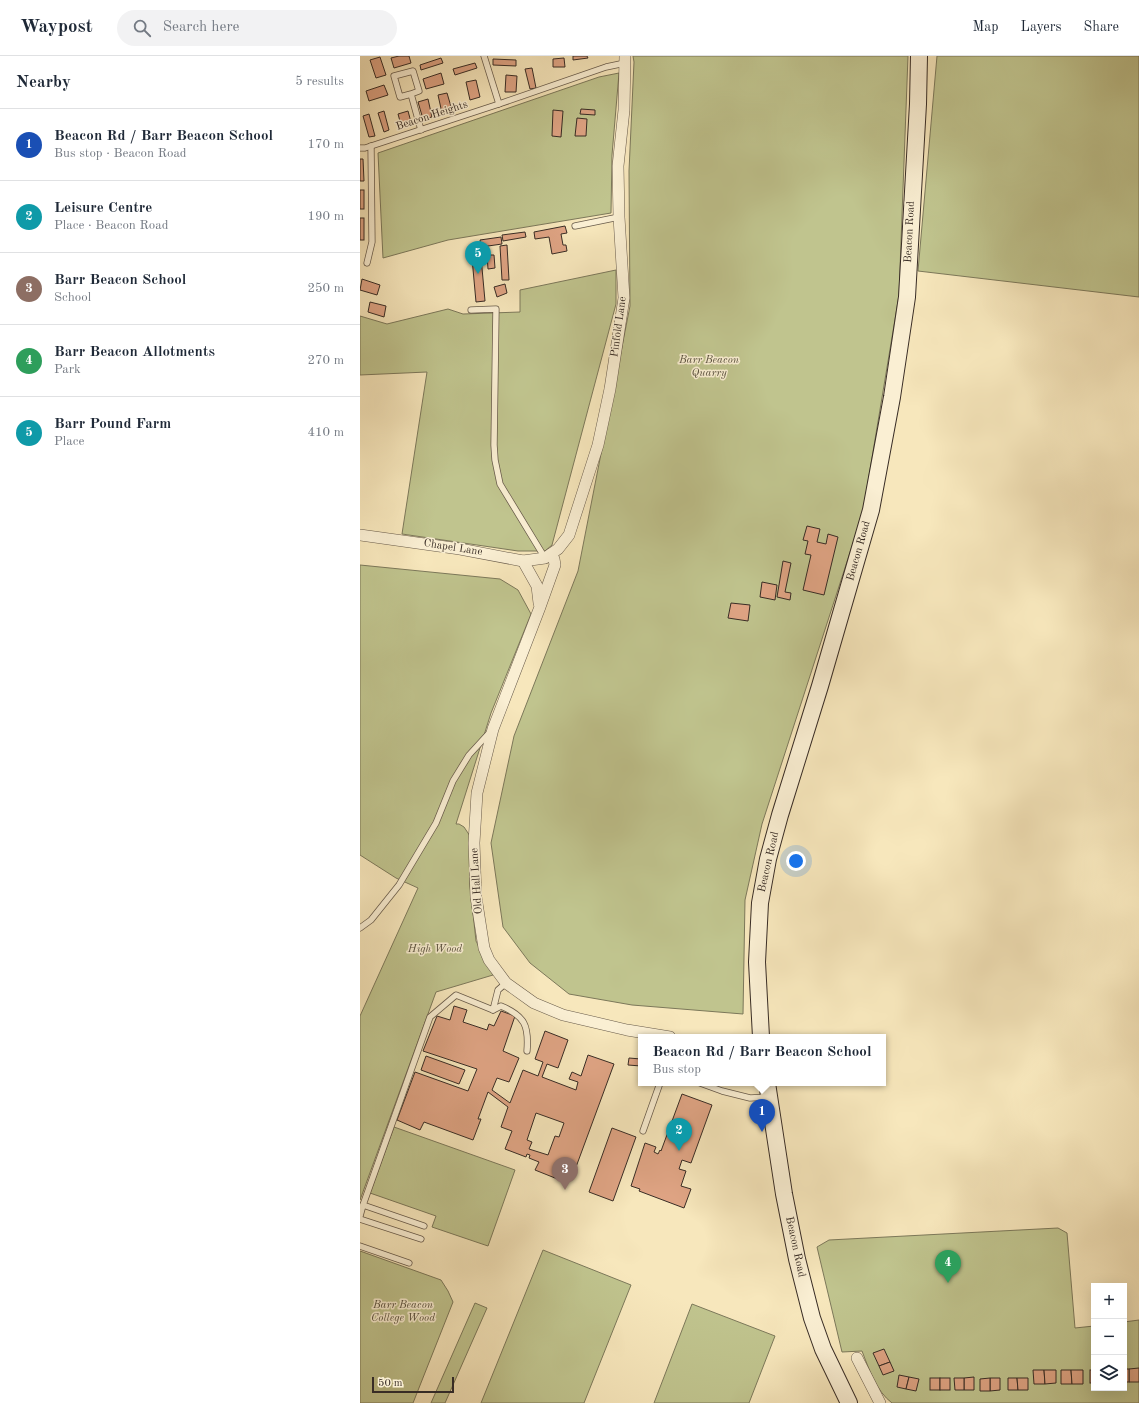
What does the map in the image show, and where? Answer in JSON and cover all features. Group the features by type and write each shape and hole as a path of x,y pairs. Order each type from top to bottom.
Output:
{"main road":[{"name":"Beacon Road","path":"761,1034 758,962 759,911 768,859 871,510 892,397 907,297 918,104 919,56"},
{"name":"Beacon Road","path":"768,1090 784,1194 797,1259 812,1318 823,1349 849,1403"}],"street":[{"name":"Pinfold Lane","path":"548,556 558,549 569,535 598,445 610,389 624,298 619,217 618,166 624,110 625,60"},
{"name":"Chapel Lane","path":"360,534 460,549 523,561 548,556"},
{"name":"Old Hall Lane","path":"548,556 554,558 555,566 493,729 478,793 474,843 476,897 484,948 489,960 506,983 534,1003 563,1016 652,1034"},
{"name":"Old Hall Lane","path":"523,561 537,586 540,607"},
{"path":"857,1358 880,1403"}],"lane":[{"path":"484,56 499,104"},
{"name":"Beacon Heights","path":"360,148 421,130 625,60"},
{"path":"413,70 419,91 411,94 400,97 394,76 413,70"},
{"path":"411,94 421,130"},
{"path":"368,263 372,242 371,146"},
{"path":"575,226 619,217"},
{"path":"471,310 496,309 494,445 495,460 500,484 548,556"},
{"path":"360,928 372,920 399,886 436,823 457,774 469,755 493,729"},
{"path":"492,1010 498,990 506,983"},
{"path":"421,1239 360,1217 430,1017 456,995 492,1010 501,1006 513,1011 522,1019 528,1039 526,1051"},
{"path":"643,1131 659,1086"},
{"path":"708,1086 750,1098 768,1090"},
{"path":"363,1205 424,1226"},
{"path":"360,1246 409,1263"}],"green space":[{"name":"Barr Beacon Quarry","path":"633,56 908,56 899,295 864,506 762,824 745,900 743,1014 632,1005 569,994 530,963 503,927 491,843 514,736 578,571 630,306 629,171 634,62"},
{"path":"937,56 1139,56 1139,297 918,271"},
{"path":"619,73 612,155 611,213 448,240 383,258 378,153 599,77"},
{"path":"616,270 616,304 552,545 545,551 518,551 402,534 427,372 360,375 360,316 387,324 448,309 463,314 520,312 520,290"},
{"name":"High Wood","path":"360,565 500,579 518,590 531,614 491,713 456,824 464,827 470,836 470,886 476,941 493,975 436,992 360,1200 360,1016 418,888 396,878 360,855"},
{"path":"394,1127 515,1170 488,1246 432,1227 436,1216 370,1193"},
{"path":"1058,1228 1067,1233 1075,1328 1091,1326 1091,1391 1127,1391 1127,1322 1139,1320 1139,1403 892,1403 877,1386 862,1351 842,1352 817,1247 829,1240"},
{"path":"543,1250 631,1285 584,1403 481,1403"},
{"name":"Barr Beacon College Wood","path":"360,1251 441,1280 453,1302 413,1403 360,1403"},
{"path":"475,1303 487,1308 445,1403 431,1403"},
{"path":"692,1304 775,1336 749,1403 654,1403"}],"building":[{"path":"409,56 411,63 394,68 391,58"},
{"path":"573,56 587,56 588,58 573,60"},
{"path":"380,57 386,75 376,78 370,60"},
{"path":"441,58 443,63 421,70 420,65"},
{"path":"564,58 565,67 553,67 553,59"},
{"path":"493,59 516,60 516,66 493,65"},
{"path":"475,63 477,68 455,75 453,69"},
{"path":"532,68 536,88 530,89 525,69"},
{"path":"441,73 444,84 426,89 423,79"},
{"path":"506,75 517,76 516,92 505,92"},
{"path":"476,80 480,97 470,100 466,82"},
{"path":"384,85 388,95 369,101 366,91"},
{"path":"447,93 452,110 442,113 438,95"},
{"path":"428,99 432,117 423,119 418,102"},
{"path":"581,109 595,110 595,115 580,114"},
{"path":"553,110 563,111 561,137 552,136"},
{"path":"384,111 389,130 384,132 378,113"},
{"path":"408,111 411,122 401,125 398,114"},
{"path":"369,114 375,136 369,137 363,116"},
{"path":"577,118 587,119 586,136 575,136"},
{"path":"360,159 363,159 364,181 360,181"},
{"path":"360,190 364,190 364,209 360,209"},
{"path":"360,218 364,218 364,240 360,240"},
{"path":"565,226 567,233 561,234 563,245 566,245 567,251 552,254 549,237 535,239 534,232"},
{"path":"525,232 526,237 503,241 502,235"},
{"path":"501,237 502,244 481,247 480,240"},
{"path":"507,245 509,280 502,280 500,246"},
{"path":"480,246 485,301 476,302 471,247"},
{"path":"487,255 494,255 495,268 488,269"},
{"path":"362,279 380,285 377,295 360,290"},
{"path":"505,284 507,293 497,297 494,287"},
{"path":"370,302 386,306 384,317 368,312"},
{"path":"807,526 820,529 817,542 826,544 828,534 838,537 824,595 803,590 811,555 805,554 808,541 803,540"},
{"path":"783,561 791,563 785,592 791,593 790,600 777,597"},
{"path":"762,582 777,585 775,600 760,597"},
{"path":"731,603 750,605 748,621 728,618"},
{"path":"454,1006 467,1010 463,1022 487,1030 489,1024 494,1026 501,1011 515,1016 503,1051 519,1058 509,1082 497,1078 492,1090 510,1103 523,1070 538,1076 543,1062 535,1059 545,1031 568,1040 558,1068 547,1064 542,1077 576,1090 578,1082 569,1079 572,1072 581,1076 588,1055 614,1064 576,1167 570,1165 565,1182 535,1170 539,1162 529,1158 530,1155 527,1154 526,1157 505,1149 512,1131 501,1127 508,1107 488,1092 478,1119 481,1119 473,1140 424,1122 420,1130 397,1120 415,1072 468,1091 477,1069 423,1051 437,1016 450,1020","holes":["536,1113 564,1123 559,1137 555,1136 548,1155 529,1149 532,1142 527,1140"]},
{"path":"426,1056 465,1070 459,1084 421,1070"},
{"path":"629,1058 638,1059 638,1066 628,1065"},
{"path":"682,1094 712,1105 691,1163 682,1160 679,1169 686,1171 681,1186 691,1189 684,1208 639,1191 640,1189 631,1186 645,1143 656,1147 654,1152 658,1154 660,1150 661,1151"},
{"path":"612,1128 636,1137 613,1201 589,1192"},
{"path":"884,1349 890,1362 879,1366 873,1353"},
{"path":"890,1362 894,1371 883,1375 879,1366"},
{"path":"1139,1368 1139,1382 1129,1382 1129,1369"},
{"path":"1127,1369 1129,1369 1129,1382 1127,1382"},
{"path":"1033,1370 1044,1370 1045,1384 1034,1384"},
{"path":"1044,1370 1056,1370 1056,1383 1045,1384"},
{"path":"1061,1370 1071,1370 1072,1384 1061,1384"},
{"path":"1071,1370 1083,1370 1083,1384 1072,1384"},
{"path":"1090,1370 1091,1370 1091,1383"},
{"path":"899,1375 909,1377 906,1389 897,1387"},
{"path":"909,1377 919,1379 916,1391 906,1389"},
{"path":"974,1377 974,1390 964,1390 964,1378"},
{"path":"930,1378 940,1378 940,1390 930,1390"},
{"path":"940,1378 950,1378 950,1390 940,1390"},
{"path":"954,1378 964,1378 964,1390 955,1390"},
{"path":"990,1378 1000,1378 1000,1390 990,1391"},
{"path":"990,1378 990,1391 980,1391 980,1379"},
{"path":"1008,1378 1017,1378 1018,1390 1008,1390"},
{"path":"1017,1378 1028,1378 1028,1390 1018,1390"}],"place":[{"name":"Barr Pound Farm","path":"478,274"},
{"name":"Beacon Rd / Barr Beacon School","path":"762,1132"},
{"name":"Leisure Centre","path":"679,1151"},
{"name":"Barr Beacon School","path":"565,1190"},
{"name":"Barr Beacon Allotments","path":"948,1283"}]}
